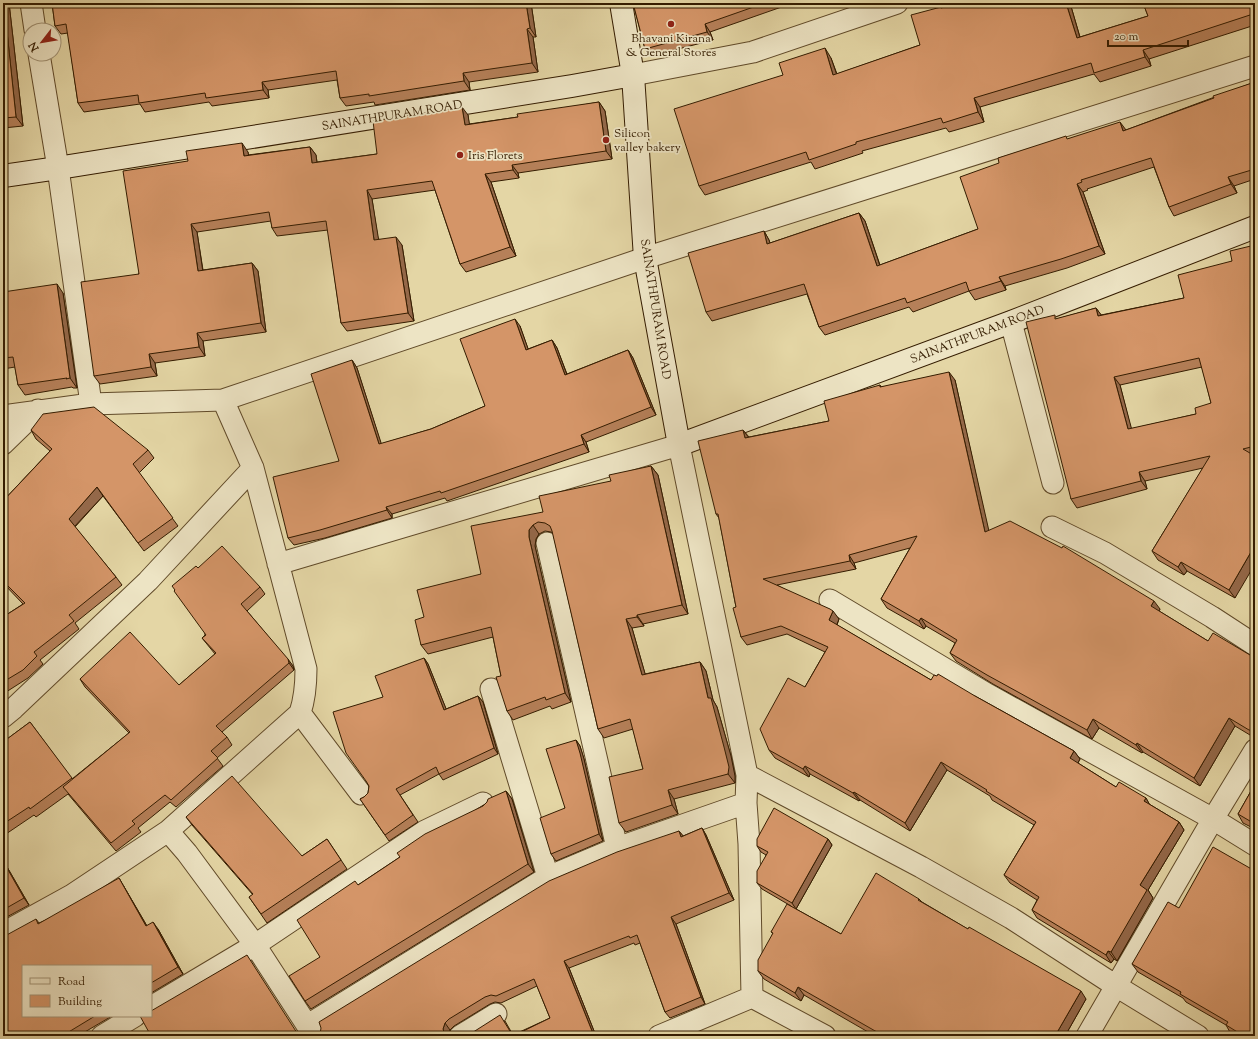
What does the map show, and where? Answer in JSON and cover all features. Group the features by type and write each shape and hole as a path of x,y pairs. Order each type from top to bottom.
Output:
{"street":[{"path":"31,3 34,22"},
{"path":"621,3 633,75 753,52 897,3"},
{"path":"40,62 58,168 91,404"},
{"path":"3,416 38,410 91,404 223,400 645,258 1255,66"},
{"name":"SAINATHPURAM ROAD","path":"3,176 565,88 633,75 645,258 679,445 1011,322 1255,227"},
{"path":"1011,322 1053,484"},
{"path":"3,933 72,895 168,831 300,713 304,703 306,689 306,669 253,468 223,400"},
{"path":"3,444 38,410"},
{"path":"278,564 679,445 747,775 746,803 749,844 752,997"},
{"path":"3,717 148,581 253,468"},
{"path":"1052,527 1105,553 1212,617 1255,645"},
{"path":"548,543 617,848"},
{"path":"830,600 987,694 1213,819 1255,845"},
{"path":"491,689 548,876"},
{"path":"300,713 361,794"},
{"path":"1087,1036 1213,819 1255,750"},
{"path":"747,775 921,867 1011,918 1116,986 1198,1036"},
{"path":"152,1006 255,945 425,831 483,803"},
{"path":"168,831 188,853 255,945 311,1031 548,876 617,848 746,803"},
{"path":"659,1036 752,997"},
{"path":"752,997 825,1036"},
{"path":"460,1036 496,1014"},
{"path":"102,1036 133,1017"}],"building":[{"path":"3,3 16,117 3,118"},
{"path":"52,3 526,3 530,28 527,29 532,63 463,73 464,81 369,96 369,94 340,98 336,71 262,82 263,90 206,98 205,93 139,103 138,95 78,103 66,24 62,25 62,22 54,22"},
{"path":"633,3 765,3 705,24 707,32 645,49"},
{"path":"958,3 1066,3 1077,38 1148,16 1143,3 1249,3 1253,14 1143,50 1145,57 1094,73 1091,63 974,98 978,112 943,123 941,118 856,142 856,144 809,160 806,152 699,186 674,109 783,75 779,63 825,48 833,75 920,45 911,15"},
{"path":"1255,82 1255,169 1228,177 1231,184 1169,207 1151,158 1081,180 1082,182 1077,184 1099,246 999,277 1001,281 969,291 966,282 907,303 905,298 819,327 804,284 706,312 688,253 764,231 767,244 859,213 877,266 978,229 960,177 999,163 998,158 1066,136 1067,139 1120,122 1123,131 1214,98 1213,96"},
{"path":"599,102 606,151 512,165 513,170 485,174 510,247 460,264 432,181 367,190 374,240 396,237 408,313 341,323 326,221 272,228 269,212 191,224 198,271 252,263 261,323 197,333 199,347 149,354 151,367 94,376 81,282 139,274 123,171 188,161 186,151 242,143 244,156 310,147 312,163 377,154 373,121 462,107 465,125 518,117 517,114"},
{"path":"1255,245 1255,446 1243,449 1255,456 1255,545 1229,590 1181,562 1178,567 1152,551 1210,456 1139,472 1141,481 1071,499 1026,322 1055,315 1055,319 1096,308 1098,316 1184,298 1178,275 1232,261 1230,251","holes":["1199,358 1211,403 1195,408 1196,414 1128,429 1114,377"]},
{"path":"57,284 70,378 18,385 13,357 3,358 3,292"},
{"path":"515,319 526,350 552,340 565,375 628,350 651,407 581,435 584,444 441,493 440,491 386,507 387,510 288,538 273,477 339,461 311,374 352,360 379,444 431,429 485,406 460,339"},
{"path":"949,372 985,532 1010,521 1062,548 1063,546 1154,601 1151,606 1208,641 1213,633 1255,658 1255,731 1249,730 1229,718 1194,778 1137,743 1136,745 1093,719 1087,730 987,675 950,653 957,640 921,618 919,621 881,599 917,536 849,555 850,561 763,579 830,609 833,611 829,620 931,680 934,675 937,676 938,674 1074,751 1070,758 1116,787 1119,782 1146,798 1144,801 1179,822 1140,885 1147,890 1111,952 1108,951 1106,955 1032,910 1039,897 1004,875 1036,822 941,762 905,823 854,792 853,793 805,766 803,769 769,750 760,729 788,678 805,687 828,647 781,626 741,637 733,608 736,607 718,514 716,514 698,441 743,430 745,438 829,421 824,401 880,385 880,387"},
{"path":"94,407 148,450 133,464 173,518 138,543 97,487 69,519 116,577 69,615 74,621 34,652 37,656 23,670 3,682 3,617 25,603 3,581 3,501 52,449 31,430 43,414"},
{"path":"651,466 682,605 637,615 637,617 626,619 642,675 700,662 708,698 711,698 729,767 728,774 668,790 672,805 619,823 609,777 643,769 630,719 598,729 550,526 545,523 538,522 529,530 529,537 565,693 546,700 545,697 507,711 496,677 501,676 491,627 421,645 415,620 424,617 417,590 481,574 471,526 543,512 539,496 611,481 609,475"},
{"path":"222,546 260,587 241,604 288,659 289,663 216,726 227,737 211,751 218,758 171,800 165,795 132,821 135,824 111,843 63,787 130,732 80,679 130,632 179,685 216,653 202,638 206,635 174,591 175,590 172,586 196,566 198,568"},
{"path":"424,658 444,710 478,696 494,748 439,774 436,767 396,789 413,815 385,835 360,799 368,793 369,786 346,753 333,712 383,697 375,676"},
{"path":"30,722 72,778 30,809 29,807 3,824 3,742"},
{"path":"576,740 599,834 551,854 540,818 565,808 546,749"},
{"path":"232,776 302,856 327,839 341,860 261,914 249,897 253,894 186,817"},
{"path":"1255,784 1255,824 1238,814"},
{"path":"506,791 528,864 305,1001 289,976 320,957 297,920 355,881 358,885 400,857 397,853 425,834 483,806 488,799"},
{"path":"774,808 828,839 792,903 757,883 757,871 768,852 757,846 757,839"},
{"path":"702,828 729,893 671,917 701,997 665,1012 637,935 630,938 629,936 564,961 594,1036 513,1036 550,1018 534,979 496,996 491,995 485,997 449,1019 445,1023 443,1029 446,1036 319,1036 321,1028 319,1022 549,881 617,852 679,831 681,837"},
{"path":"1213,847 1255,871 1255,1036 1244,1036 1226,1025 1228,1022 1180,994 1181,992 1132,964 1168,902 1179,908"},
{"path":"3,861 24,898 3,910"},
{"path":"876,873 919,899 918,900 968,929 969,927 1081,991 1055,1036 884,1036 798,987 795,993 758,971 758,960 773,933 771,932 787,904 841,934"},
{"path":"119,878 146,926 153,922 178,967 152,982 152,965 22,965 22,1017 93,1017 62,1036 3,1036 3,937 36,919 38,924"},
{"path":"247,955 299,1036 151,1036 141,1017 152,1017 152,1010"},
{"path":"500,1015 513,1036 467,1036"}],"place":[{"name":"Bhavani Kirana & General Stores","path":"671,24"},
{"name":"Silicon valley bakery","path":"606,140"},
{"name":"Iris Florets","path":"460,155"}]}
